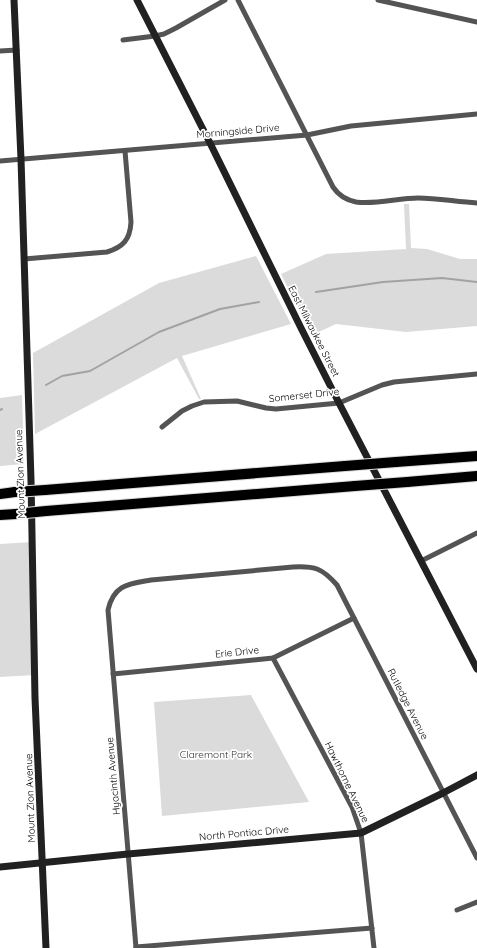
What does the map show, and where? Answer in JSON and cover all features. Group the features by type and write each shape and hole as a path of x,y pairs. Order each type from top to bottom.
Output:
{"highway":[{"path":"0,494 477,456"},
{"path":"0,515 477,476"}],"main road":[{"name":"Mount Zion Avenue","path":"14,0 21,160 31,472 35,683 46,948"},
{"name":"East Milwaukee Street","path":"136,0 210,143 339,403 477,669"},
{"name":"North Pontiac Drive","path":"0,867 361,833 477,775"}],"street":[{"path":"123,40 164,34 225,0"},
{"path":"238,0 336,191 342,197 358,202 417,198 477,203"},
{"path":"378,0 477,22"},
{"path":"0,51 17,50"},
{"name":"Morningside Drive","path":"0,161 307,135 356,125 477,114"},
{"path":"24,259 107,252 114,250 123,244 129,233 131,222 125,151"},
{"name":"Somerset Drive","path":"162,427 182,411 204,402 237,401 276,409 339,403 382,385 394,382 477,374"},
{"path":"420,561 477,533"},
{"name":"Rutledge Avenue","path":"110,603 119,589 128,584 151,580 306,566 319,569 329,576 337,585 477,858"},
{"name":"Hyacinth Avenue","path":"110,603 108,610 136,948"},
{"name":"Erie Drive","path":"113,674 273,658 354,618"},
{"name":"Hawthorne Avenue","path":"273,658 352,807 361,833 374,948"},
{"path":"457,910 477,902"},
{"path":"136,948 372,928"}],"green space":[{"path":"404,204 409,204 411,248 427,249 460,259 477,259 477,326 406,332 336,324 312,335 281,274 326,254 406,249"},
{"path":"256,256 291,324 182,356 201,399 199,399 177,358 35,434 33,353 159,283"},
{"path":"22,395 24,464 0,466 0,398"},
{"path":"32,542 35,675 0,677 0,544"},
{"name":"Claremont Park","path":"251,695 309,802 162,816 154,702"}],"waterway":[{"path":"316,292 383,282 442,278 477,282"},
{"path":"46,385 62,376 90,371 159,332 220,309 259,302"}]}
